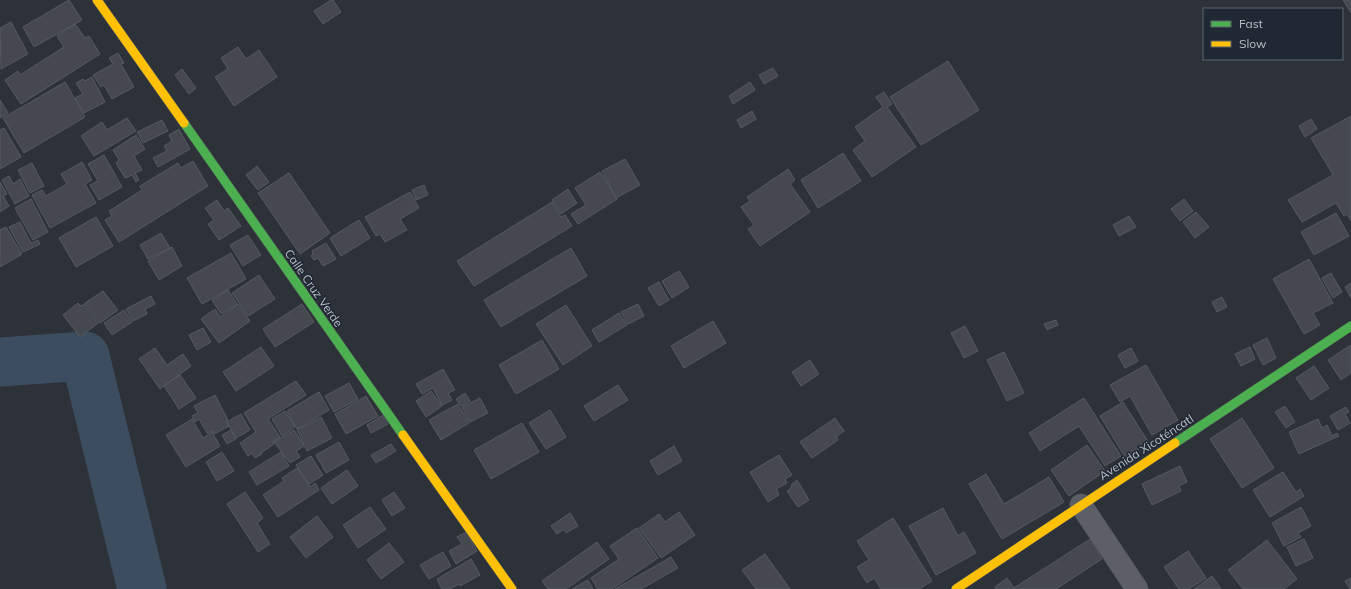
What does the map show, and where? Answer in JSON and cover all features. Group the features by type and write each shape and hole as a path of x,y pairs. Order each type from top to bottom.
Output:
{"street":[{"name":"Calle Cruz Verde","path":"97,0 512,589"},
{"name":"Avenida Xicoténcatl","path":"956,589 1351,326"},
{"path":"1080,505 1137,589"}],"building":[{"path":"69,0 82,20 34,47 23,27"},
{"path":"333,0 341,12 323,24 314,11"},
{"path":"1343,0 1351,0 1351,13"},
{"path":"11,22 28,54 1,69 0,28"},
{"path":"75,24 85,38 89,36 100,54 21,104 5,80 18,71 20,75 64,47 57,36"},
{"path":"238,47 246,59 259,50 277,77 234,106 215,77 228,69 221,58"},
{"path":"118,53 124,63 121,64 134,87 112,99 104,85 101,87 93,75 113,64 109,58"},
{"path":"948,61 979,110 921,145 890,97"},
{"path":"773,68 778,76 764,84 759,75"},
{"path":"182,69 196,88 189,94 175,75"},
{"path":"92,77 105,102 84,113 75,98 83,94 76,83 83,79 85,81"},
{"path":"65,82 85,117 24,153 3,118"},
{"path":"750,82 755,90 733,104 729,96"},
{"path":"884,92 892,104 887,107 916,147 872,177 853,150 865,141 855,127 883,107 876,97"},
{"path":"0,100 8,113 0,118"},
{"path":"752,111 756,119 741,128 737,120"},
{"path":"1351,116 1351,221 1347,214 1344,216 1336,203 1302,222 1288,200 1333,175 1311,138"},
{"path":"127,118 136,131 94,156 81,136 102,122 107,130"},
{"path":"1311,119 1317,129 1305,137 1299,126"},
{"path":"162,120 168,131 143,143 137,132"},
{"path":"4,128 21,157 0,169 0,130"},
{"path":"179,129 190,149 158,167 153,158 167,151 164,146 172,141 169,135"},
{"path":"136,135 145,149 134,156 142,170 135,173 139,180 136,182 132,175 125,178 116,163 119,160 113,150"},
{"path":"843,153 861,181 818,208 801,180"},
{"path":"104,155 122,187 99,200 90,185 98,181 88,164"},
{"path":"625,159 640,185 616,198 602,171"},
{"path":"193,161 208,186 119,242 105,220 112,216 109,211 142,190 140,186 178,163 181,168"},
{"path":"82,162 92,180 85,184 96,203 50,228 32,195 42,190 46,196 67,184 61,174"},
{"path":"32,163 44,186 30,193 18,170"},
{"path":"257,166 269,182 258,190 246,175"},
{"path":"788,169 795,180 790,184 810,212 760,246 748,229 754,225 741,207 750,201 747,197"},
{"path":"600,172 617,199 578,224 571,214 586,205 575,188"},
{"path":"289,173 330,233 300,254 258,193"},
{"path":"9,176 13,184 20,179 29,196 15,204 2,180"},
{"path":"0,182 7,194 3,196 9,206 0,212"},
{"path":"424,185 428,195 416,200 412,190"},
{"path":"568,189 577,203 561,214 552,200"},
{"path":"410,192 419,208 400,219 407,230 385,242 380,234 376,236 365,217"},
{"path":"31,199 48,232 33,240 15,208"},
{"path":"1184,199 1193,211 1180,221 1171,209"},
{"path":"217,200 224,211 228,208 241,226 219,240 208,224 214,220 205,208"},
{"path":"552,202 561,217 565,215 572,226 474,286 457,261"},
{"path":"1196,212 1209,227 1195,238 1183,222"},
{"path":"1336,213 1349,236 1314,255 1301,232"},
{"path":"1129,216 1136,227 1119,236 1113,225"},
{"path":"96,217 113,246 76,267 59,238"},
{"path":"359,220 370,238 341,256 330,238"},
{"path":"20,222 31,243 38,240 40,244 23,252 9,227"},
{"path":"6,227 22,254 0,267 0,230"},
{"path":"161,233 170,248 148,259 140,245"},
{"path":"248,235 261,255 243,266 230,245"},
{"path":"326,243 336,259 323,266 318,258 314,260 311,256 313,254 312,251"},
{"path":"172,247 182,266 159,280 148,261"},
{"path":"571,248 587,276 501,327 484,300"},
{"path":"231,253 246,279 202,304 187,278"},
{"path":"1309,259 1333,303 1313,313 1320,325 1304,334 1273,279"},
{"path":"679,271 689,287 672,298 662,281"},
{"path":"1331,273 1342,292 1333,298 1322,278"},
{"path":"259,275 275,299 248,316 232,293"},
{"path":"659,282 669,300 659,306 648,288"},
{"path":"1351,283 1351,298 1345,287"},
{"path":"228,290 237,304 221,314 212,300"},
{"path":"103,291 118,310 100,323 85,303"},
{"path":"151,296 155,304 145,309 147,314 133,321 126,309"},
{"path":"1222,297 1227,307 1217,312 1212,302"},
{"path":"78,303 81,306 84,304 98,323 80,337 63,315"},
{"path":"238,304 250,321 219,343 201,319 215,309 220,317"},
{"path":"302,304 314,322 275,347 263,329"},
{"path":"638,304 644,316 628,324 621,312"},
{"path":"566,305 592,346 563,365 536,324"},
{"path":"124,310 132,322 112,335 104,323"},
{"path":"619,313 627,325 599,342 592,330"},
{"path":"1056,320 1058,325 1047,330 1044,324"},
{"path":"713,321 726,343 684,368 671,346"},
{"path":"965,326 978,351 964,358 951,333"},
{"path":"203,328 211,342 197,350 189,335"},
{"path":"1267,338 1276,358 1263,365 1253,345"},
{"path":"542,340 559,369 516,394 499,365"},
{"path":"1351,345 1351,373 1341,380 1328,360"},
{"path":"261,347 274,366 236,391 223,372"},
{"path":"1250,347 1255,359 1241,366 1235,354"},
{"path":"155,348 167,365 183,354 191,366 160,389 139,359"},
{"path":"1131,348 1138,361 1125,368 1118,355"},
{"path":"1004,352 1024,393 1007,401 987,360"},
{"path":"810,360 819,374 801,386 792,372"},
{"path":"1146,365 1178,420 1152,435 1130,396 1120,402 1110,385"},
{"path":"1314,366 1329,388 1311,400 1296,378"},
{"path":"443,369 455,390 448,393 452,400 442,405 433,388 422,394 416,384"},
{"path":"180,375 196,398 179,409 164,386"},
{"path":"296,381 306,395 268,419 280,437 273,442 274,444 261,453 262,454 255,458 252,453 248,456 240,443 256,432 244,413"},
{"path":"349,383 358,399 334,412 325,396"},
{"path":"618,385 628,400 594,421 584,406"},
{"path":"431,391 442,406 426,417 416,401"},
{"path":"319,392 329,410 297,429 287,411"},
{"path":"465,393 470,401 461,406 456,399"},
{"path":"215,395 228,420 226,421 229,426 214,434 212,431 207,433 199,419 195,422 192,416 198,413 194,406"},
{"path":"366,396 378,416 346,434 335,414"},
{"path":"480,398 488,413 470,422 462,407"},
{"path":"1084,398 1121,456 1105,466 1079,426 1040,451 1029,433"},
{"path":"1123,402 1149,443 1125,457 1100,416"},
{"path":"458,404 469,423 441,440 429,420"},
{"path":"1285,406 1295,422 1286,428 1275,412"},
{"path":"1346,407 1349,412 1345,414 1350,423 1338,430 1330,416"},
{"path":"550,410 566,437 546,449 529,423"},
{"path":"285,411 295,427 282,436 272,419"},
{"path":"241,414 250,430 236,438 227,422"},
{"path":"383,415 388,424 371,433 367,425"},
{"path":"321,417 332,438 307,451 297,430"},
{"path":"835,418 844,431 836,437 838,440 812,458 800,442"},
{"path":"1242,418 1274,468 1242,488 1210,439"},
{"path":"192,419 203,438 212,432 220,446 186,467 166,435"},
{"path":"1318,419 1322,428 1327,425 1332,436 1337,433 1339,436 1299,454 1289,432"},
{"path":"522,423 539,452 491,479 474,450"},
{"path":"231,430 236,439 227,444 222,435"},
{"path":"294,430 304,446 296,451 300,457 290,463 274,442"},
{"path":"339,442 349,460 326,473 316,455"},
{"path":"391,444 396,451 376,463 371,455"},
{"path":"1087,445 1105,471 1069,496 1051,470"},
{"path":"674,446 682,461 658,475 650,461"},
{"path":"222,452 234,471 217,481 206,462"},
{"path":"281,452 289,466 257,485 249,472"},
{"path":"779,455 792,475 785,479 787,483 776,489 779,495 768,502 750,472"},
{"path":"311,456 323,475 309,484 296,465"},
{"path":"1180,466 1187,482 1179,486 1181,491 1152,505 1142,484"},
{"path":"297,468 310,487 315,483 319,490 278,517 263,495 284,481 282,478"},
{"path":"347,470 358,486 332,504 321,488"},
{"path":"1283,472 1296,492 1300,489 1304,496 1270,517 1253,490"},
{"path":"986,474 1004,504 1049,477 1064,502 1002,539 969,484"},
{"path":"797,480 809,500 798,507 787,491"},
{"path":"245,492 263,518 257,523 270,544 258,552 227,504"},
{"path":"394,492 405,508 392,516 382,500"},
{"path":"370,507 386,529 358,548 343,525"},
{"path":"1301,507 1311,526 1298,533 1301,537 1284,546 1272,523"},
{"path":"943,508 958,536 964,532 976,553 936,575 909,526"},
{"path":"679,512 695,535 661,558 639,528 659,514 665,522"},
{"path":"570,513 578,526 566,533 564,529 557,534 551,526"},
{"path":"317,516 333,537 306,558 290,537"},
{"path":"893,518 932,581 919,589 881,589 874,578 867,583 857,567 869,560 857,541"},
{"path":"637,528 658,558 612,589 598,589 591,578 619,559 610,546"},
{"path":"466,532 477,551 456,564 449,551 462,544 457,537"},
{"path":"1090,539 1102,559 1056,589 996,589 995,587 1007,578 1014,588"},
{"path":"1304,539 1313,558 1296,566 1287,547"},
{"path":"1267,540 1297,579 1284,589 1243,589 1228,570"},
{"path":"597,542 609,559 566,589 548,589 542,581"},
{"path":"389,543 404,562 381,579 367,560"},
{"path":"1188,551 1206,578 1189,589 1179,589 1164,567"},
{"path":"443,552 451,566 429,579 420,565"},
{"path":"765,554 790,589 756,589 742,570"},
{"path":"671,557 678,568 641,589 615,589"},
{"path":"471,559 480,575 460,586 459,584 450,589 442,589 437,579"},
{"path":"1212,576 1221,589 1194,589"},
{"path":"1351,578 1351,589 1350,589 1345,581"},
{"path":"588,580 593,589 572,589"}],"waterway":[{"path":"0,362 85,356 142,589"}],"traffic: fast":[{"path":"184,123 403,435"},
{"path":"1175,443 1351,326"}],"traffic: slow":[{"path":"97,0 184,123"},
{"path":"403,435 512,589"},
{"path":"956,589 1175,443"}]}
